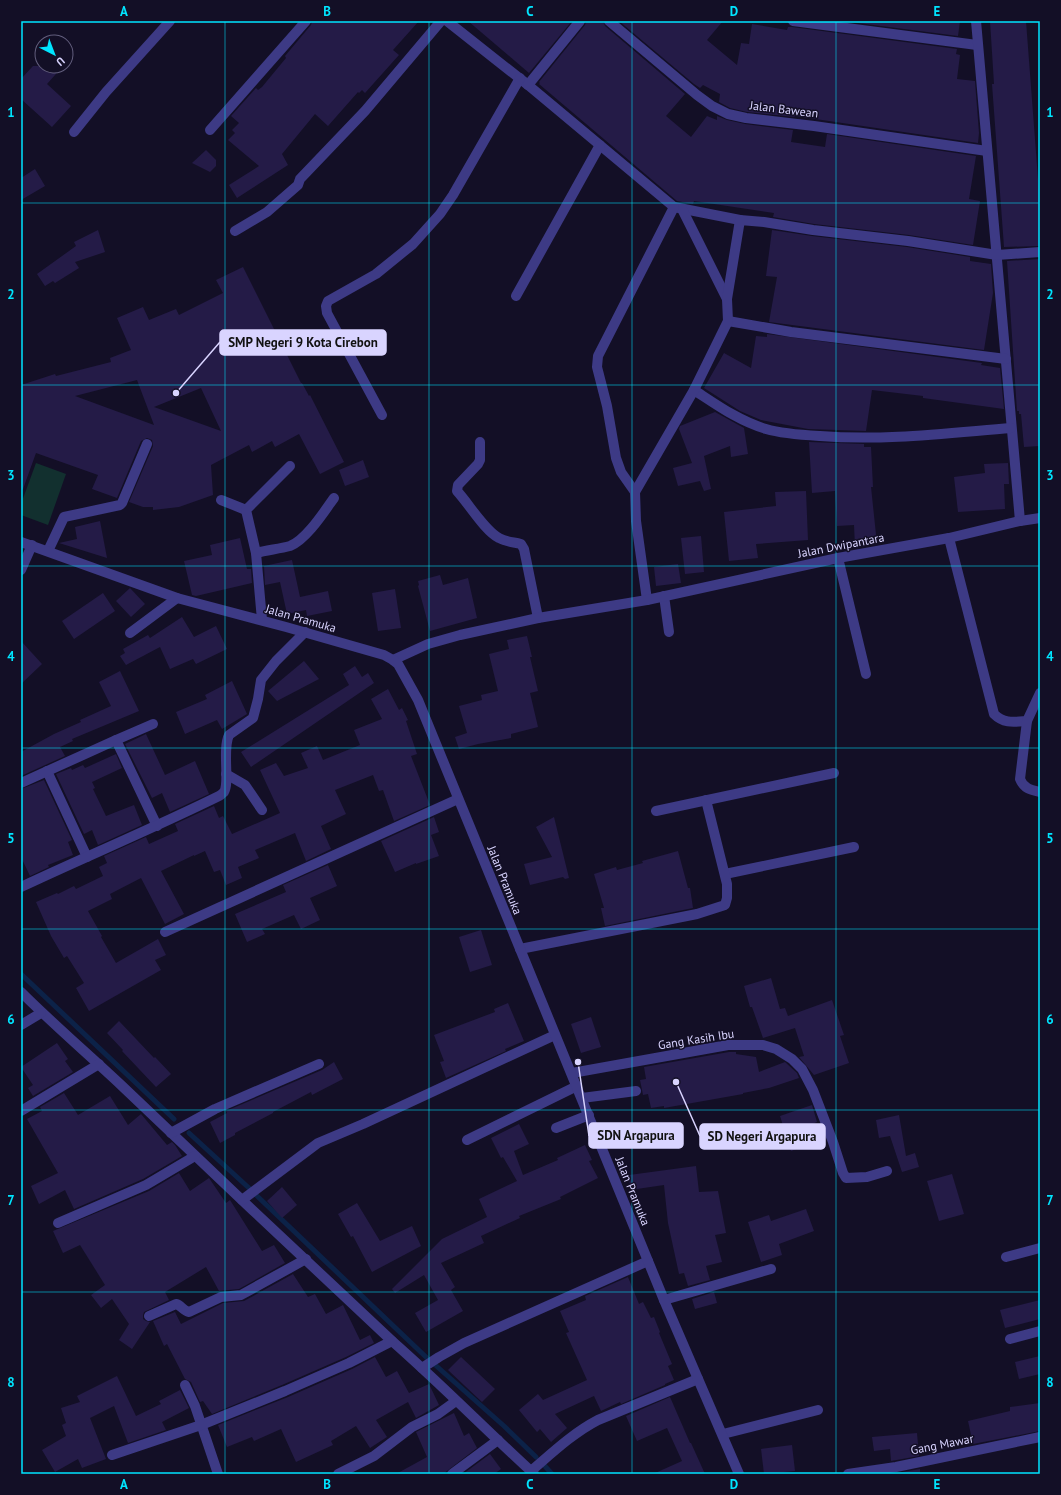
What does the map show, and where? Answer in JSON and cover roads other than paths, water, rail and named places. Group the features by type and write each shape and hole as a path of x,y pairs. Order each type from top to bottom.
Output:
{"street":[{"path":"74,132 106,92 170,21"},
{"path":"210,130 306,21"},
{"path":"235,232 267,212 298,185 300,179 365,111 441,21"},
{"path":"447,21 520,78 678,208 727,299"},
{"path":"528,85 580,21"},
{"name":"Jalan Bawean","path":"609,21 702,99 728,114 746,118 814,126 987,151"},
{"path":"793,21 977,45"},
{"path":"976,21 988,173 997,255 1020,521"},
{"path":"382,415 327,313 326,306 328,301 376,274 413,244 440,214 453,195 520,78"},
{"path":"516,296 600,145"},
{"path":"678,208 740,220 908,241 997,255 1040,252"},
{"path":"635,492 620,472 616,458 607,406 597,367 598,356 678,208"},
{"path":"648,600 636,521 635,492 694,390 728,321 727,299 740,220"},
{"path":"728,321 791,332 1006,359"},
{"path":"694,390 741,420 766,429 793,434 839,438 880,438 1011,428"},
{"path":"480,442 480,460 458,485 457,491 490,532 498,538 521,544 524,549 538,618"},
{"path":"48,551 64,517 122,504 147,444"},
{"path":"246,510 290,466"},
{"path":"256,553 291,545 299,541 334,498"},
{"path":"221,500 246,510"},
{"path":"246,510 256,553 262,620"},
{"name":"Jalan Dwipantara","path":"393,660 438,640 538,618 648,600 838,558 949,538 1020,521 1040,518"},
{"path":"949,538 994,714 1000,720 1009,722 1027,721"},
{"name":"Jalan Pramuka","path":"21,542 177,598 262,620 384,655 393,660 401,668 418,700 664,1300 739,1474"},
{"path":"21,570 32,546"},
{"path":"838,558 866,674"},
{"path":"664,596 669,632"},
{"path":"130,633 177,598"},
{"path":"21,886 157,826 219,796 225,791 226,747 229,735 253,718 256,712 261,680 271,667 305,632"},
{"path":"1040,693 1027,721 1020,779 1022,785 1028,790 1040,792"},
{"path":"21,783 153,724"},
{"path":"116,740 157,826"},
{"path":"47,771 87,857"},
{"path":"656,810 834,773"},
{"path":"226,774 245,785 262,810"},
{"path":"165,932 458,798"},
{"path":"520,949 698,914 725,905 727,898 727,884 706,800"},
{"path":"725,874 854,847"},
{"path":"21,992 41,1013 98,1064 532,1472 567,1440 598,1420 698,1378"},
{"path":"21,1025 41,1013"},
{"path":"242,1200 318,1143 363,1124 556,1035"},
{"name":"Gang Kasih Ibu","path":"572,1073 728,1045 763,1045 776,1049 792,1059 802,1069 813,1090 833,1142 842,1173 846,1178 867,1177 887,1172"},
{"path":"21,1111 98,1064"},
{"path":"171,1133 215,1109 318,1064"},
{"path":"467,1140 577,1086"},
{"path":"582,1098 636,1091"},
{"path":"556,1128 589,1115"},
{"path":"58,1224 146,1185 195,1156"},
{"path":"1006,1257 1040,1248"},
{"path":"149,1316 176,1304 178,1304 185,1312 189,1312 221,1298 241,1295 306,1259"},
{"path":"422,1368 464,1344 648,1261"},
{"path":"664,1300 771,1269"},
{"path":"1010,1339 1040,1331"},
{"path":"112,1455 201,1425 349,1363 392,1341"},
{"path":"185,1385 195,1406 218,1474"},
{"path":"338,1474 374,1456 412,1428 438,1414 456,1401"},
{"path":"723,1434 818,1410"},
{"name":"Gang Mawar","path":"848,1474 896,1467 1040,1437"},
{"path":"452,1474 498,1440"}],"waterway":[{"path":"21,974 174,1119"},
{"path":"189,1133 250,1189"},
{"path":"256,1195 427,1358"},
{"path":"433,1363 504,1426 536,1457"},
{"path":"543,1464 552,1474"}],"place":[{"name":"SMP Negeri 9 Kota Cirebon","path":"176,393"},
{"name":"SDN Argapura","path":"578,1062"},
{"name":"SD Negeri Argapura","path":"676,1082"}]}
